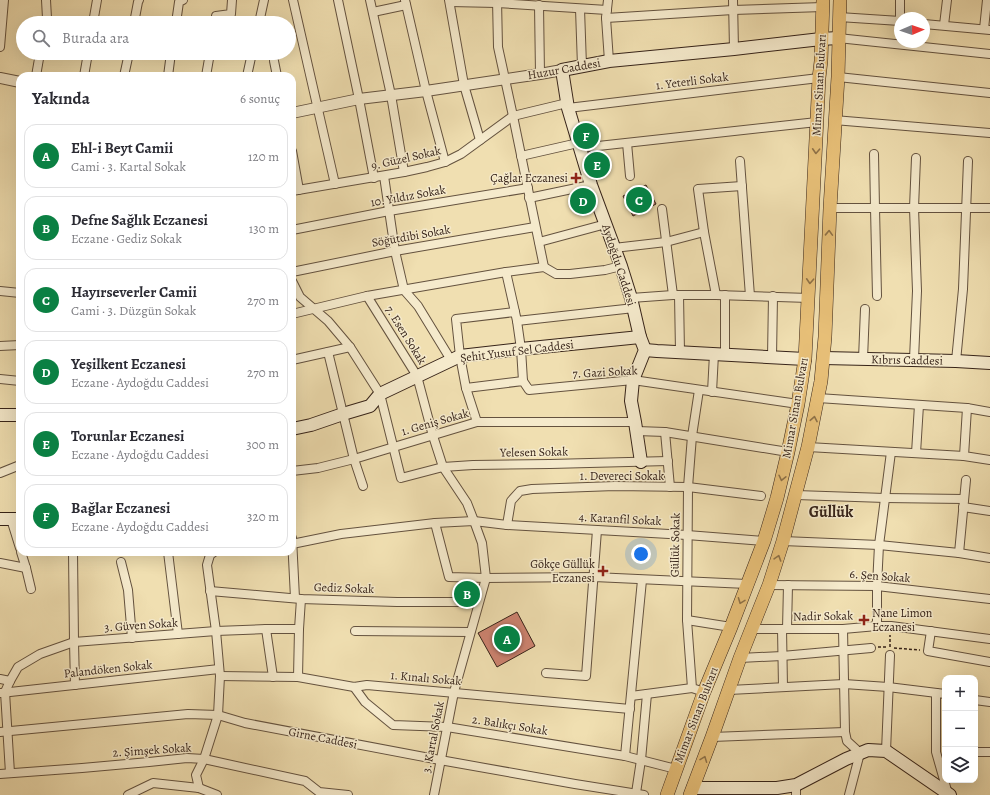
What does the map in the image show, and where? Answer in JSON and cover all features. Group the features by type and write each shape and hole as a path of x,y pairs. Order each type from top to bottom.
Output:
{"main road":[{"name":"Mimar Sinan Bulvarı","path":"691,791 740,658 769,585 796,495 818,398 824,358 834,120 838,77 840,0"},
{"name":"Mimar Sinan Bulvarı","path":"667,795 676,769 698,690 731,627 764,541 777,498 798,404 805,359 821,39 825,2"},
{"path":"825,2 829,22 832,26 839,17"},
{"name":"Huzur Caddesi","path":"562,70 609,61 838,38"},
{"path":"821,61 824,49 828,48 831,51 829,101 834,120"},
{"name":"Aydoğdu Caddesi","path":"562,70 567,105 591,185 633,303 640,337 645,350"},
{"name":"Şehit Yusuf Sel Caddesi","path":"296,428 312,426 343,414 370,406 380,394 456,358 522,348 640,337"},
{"path":"641,462 632,401 633,380 645,350 805,359"},
{"name":"Kıbrıs Caddesi","path":"824,358 914,359 990,363"},
{"path":"0,415 16,415"},
{"path":"691,791 777,788 796,790 860,753 868,750 886,751 949,794"}],"street":[{"path":"0,47 4,0"},
{"path":"46,0 47,16"},
{"path":"94,16 97,0"},
{"path":"135,16 139,0"},
{"path":"216,16 231,14 232,0"},
{"path":"261,16 264,0"},
{"path":"293,0 335,184"},
{"path":"338,0 374,178"},
{"path":"370,0 391,95 404,172"},
{"path":"608,0 607,14 609,61"},
{"path":"733,0 734,49"},
{"path":"900,0 900,12"},
{"path":"944,25 947,0"},
{"path":"930,24 987,30 987,0"},
{"path":"178,16 181,1"},
{"path":"480,140 464,86 450,1 497,1 580,9 607,14 733,10 825,2"},
{"path":"497,1 498,47 544,267"},
{"path":"373,12 406,2 444,162"},
{"path":"539,5 540,74"},
{"path":"580,9 582,66"},
{"path":"839,17 894,21"},
{"path":"838,38 990,54"},
{"path":"37,72 39,60"},
{"path":"85,72 87,60"},
{"path":"125,72 127,60"},
{"path":"169,72 170,60"},
{"path":"207,72 209,60"},
{"path":"248,72 250,60"},
{"path":"274,62 276,72"},
{"name":"Huzur Caddesi","path":"296,111 359,99 464,86 562,70"},
{"path":"838,77 990,93"},
{"path":"0,78 16,81"},
{"name":"1. Yeterli Sokak","path":"513,116 567,105 819,78"},
{"name":"9. Güzel Sokak","path":"296,190 427,168 461,154 513,116"},
{"path":"834,120 990,133"},
{"path":"521,156 579,145 627,142 817,122"},
{"path":"627,142 630,176"},
{"path":"874,154 878,296"},
{"path":"914,359 917,291 914,208 916,158"},
{"path":"740,161 750,296"},
{"path":"956,361 963,289 968,161"},
{"path":"384,176 395,251 404,290 418,306 456,358 477,422"},
{"path":"530,198 591,185"},
{"path":"716,295 704,232 698,189 742,186"},
{"name":"10. Yıldız Sokak","path":"296,229 389,211 528,188"},
{"path":"830,208 990,208"},
{"path":"662,209 666,242 676,295 680,352"},
{"path":"539,242 606,224"},
{"name":"Söğütdibi Sokak","path":"296,271 395,251 535,227"},
{"path":"614,248 666,242 704,232"},
{"path":"296,313 367,296 506,272 544,267 556,274 570,274 604,270 621,266"},
{"path":"466,388 523,381 522,348 506,272"},
{"path":"296,289 300,297 328,322 350,347 380,394 393,447"},
{"path":"0,291 16,293"},
{"path":"517,321 676,295 809,298"},
{"path":"712,392 720,354 725,295"},
{"name":"7. Esen Sokak","path":"367,296 417,376 443,467 467,503 474,521"},
{"path":"772,357 773,296"},
{"path":"863,358 865,308"},
{"path":"456,358 456,319 515,312"},
{"path":"0,346 16,345"},
{"path":"296,359 350,347"},
{"path":"328,352 354,459 363,486"},
{"path":"0,379 16,381"},
{"name":"7. Gazi Sokak","path":"523,381 529,390 633,380 798,404"},
{"name":"Güllük Sokak","path":"698,690 687,620 687,535 688,487 692,436 699,390"},
{"path":"818,398 967,408 990,412"},
{"path":"916,453 919,405"},
{"path":"964,456 967,408"},
{"name":"1. Geniş Sokak","path":"296,471 318,468 354,459 477,422 636,426 788,452"},
{"path":"665,432 670,487"},
{"name":"Yelesen Sokak","path":"393,447 401,478 443,467 473,465 668,461"},
{"path":"808,447 964,456 990,460"},
{"path":"877,626 879,545 891,452"},
{"path":"0,473 16,467"},
{"path":"959,553 966,480"},
{"name":"1. Devereci Sokak","path":"507,525 512,501 520,492 532,489 615,486 688,487 761,496"},
{"path":"796,495 885,498 964,503 990,511"},
{"path":"10,519 16,536"},
{"name":"4. Karanfil Sokak","path":"296,541 341,534 435,523 474,521 507,525 687,535 764,541"},
{"name":"3. Kartal Sokak","path":"434,795 454,692 478,602 486,578 482,543 474,521"},
{"path":"435,523 449,577 594,577 747,584"},
{"path":"546,673 586,676 597,530"},
{"path":"783,541 879,545 959,553 990,558"},
{"path":"22,556 31,589"},
{"path":"73,556 75,685"},
{"path":"169,556 178,634"},
{"path":"199,788 196,775 204,759 218,715 219,672 216,631 207,565 210,556"},
{"path":"293,556 298,599 298,677"},
{"path":"121,562 128,590 132,638"},
{"path":"0,563 26,568"},
{"path":"625,756 642,580"},
{"name":"6. Şen Sokak","path":"769,585 877,586 990,599"},
{"path":"783,687 782,656 788,585"},
{"name":"Gediz Sokak","path":"210,591 298,599 397,602 478,602"},
{"path":"687,620 731,627"},
{"name":"Nadir Sokak","path":"751,629 843,629 891,626 990,638"},
{"path":"266,629 273,677"},
{"name":"3. Güven Sokak","path":"3,693 18,668 40,654 74,642 216,631 299,629"},
{"path":"843,629 845,732 847,741 860,753 849,795"},
{"path":"355,631 470,632"},
{"path":"931,631 928,651 990,662"},
{"path":"740,658 782,656 871,648"},
{"path":"886,751 890,651"},
{"name":"1. Kınalı Sokak","path":"219,672 273,677 298,677 354,687 367,685 630,709"},
{"name":"Palandöken Sokak","path":"3,693 219,672"},
{"path":"0,679 10,681"},
{"path":"729,690 844,684 942,693"},
{"name":"2. Balıkçı Sokak","path":"354,687 365,702 393,725 447,727 625,756 676,769"},
{"path":"631,696 698,690"},
{"path":"936,692 936,752 949,794"},
{"path":"3,693 4,732 10,773"},
{"path":"640,794 647,694"},
{"path":"978,700 990,702"},
{"name":"Girne Caddesi","path":"4,732 188,714 218,715 245,723 440,760 574,784 640,794"},
{"path":"712,737 845,732"},
{"path":"936,752 942,752"},
{"path":"978,752 990,752"},
{"name":"2. Şimşek Sokak","path":"0,774 187,758 204,759 306,781 319,792 348,795"},
{"path":"128,795 153,783 199,788 217,795"}],"path":[{"path":"890,651 891,626"},
{"path":"871,648 890,651 928,651"}],"building":[{"path":"646,185 656,204 633,216 623,196"},
{"path":"517,612 535,646 497,667 478,633"}],"place":[{"name":"Bağlar Eczanesi","path":"586,136"},
{"name":"Torunlar Eczanesi","path":"597,165"},
{"name":"Çağlar Eczanesi","path":"576,178"},
{"name":"Hayırseverler Camii","path":"639,200"},
{"name":"Yeşilkent Eczanesi","path":"583,201"},
{"name":"Gökçe Güllük Eczanesi","path":"603,571"},
{"name":"Defne Sağlık Eczanesi","path":"467,594"},
{"name":"Nane Limon Eczanesi","path":"864,620"},
{"name":"Ehl-i Beyt Camii","path":"507,639"}],"district":[{"name":"Güllük","path":"831,511"}]}
